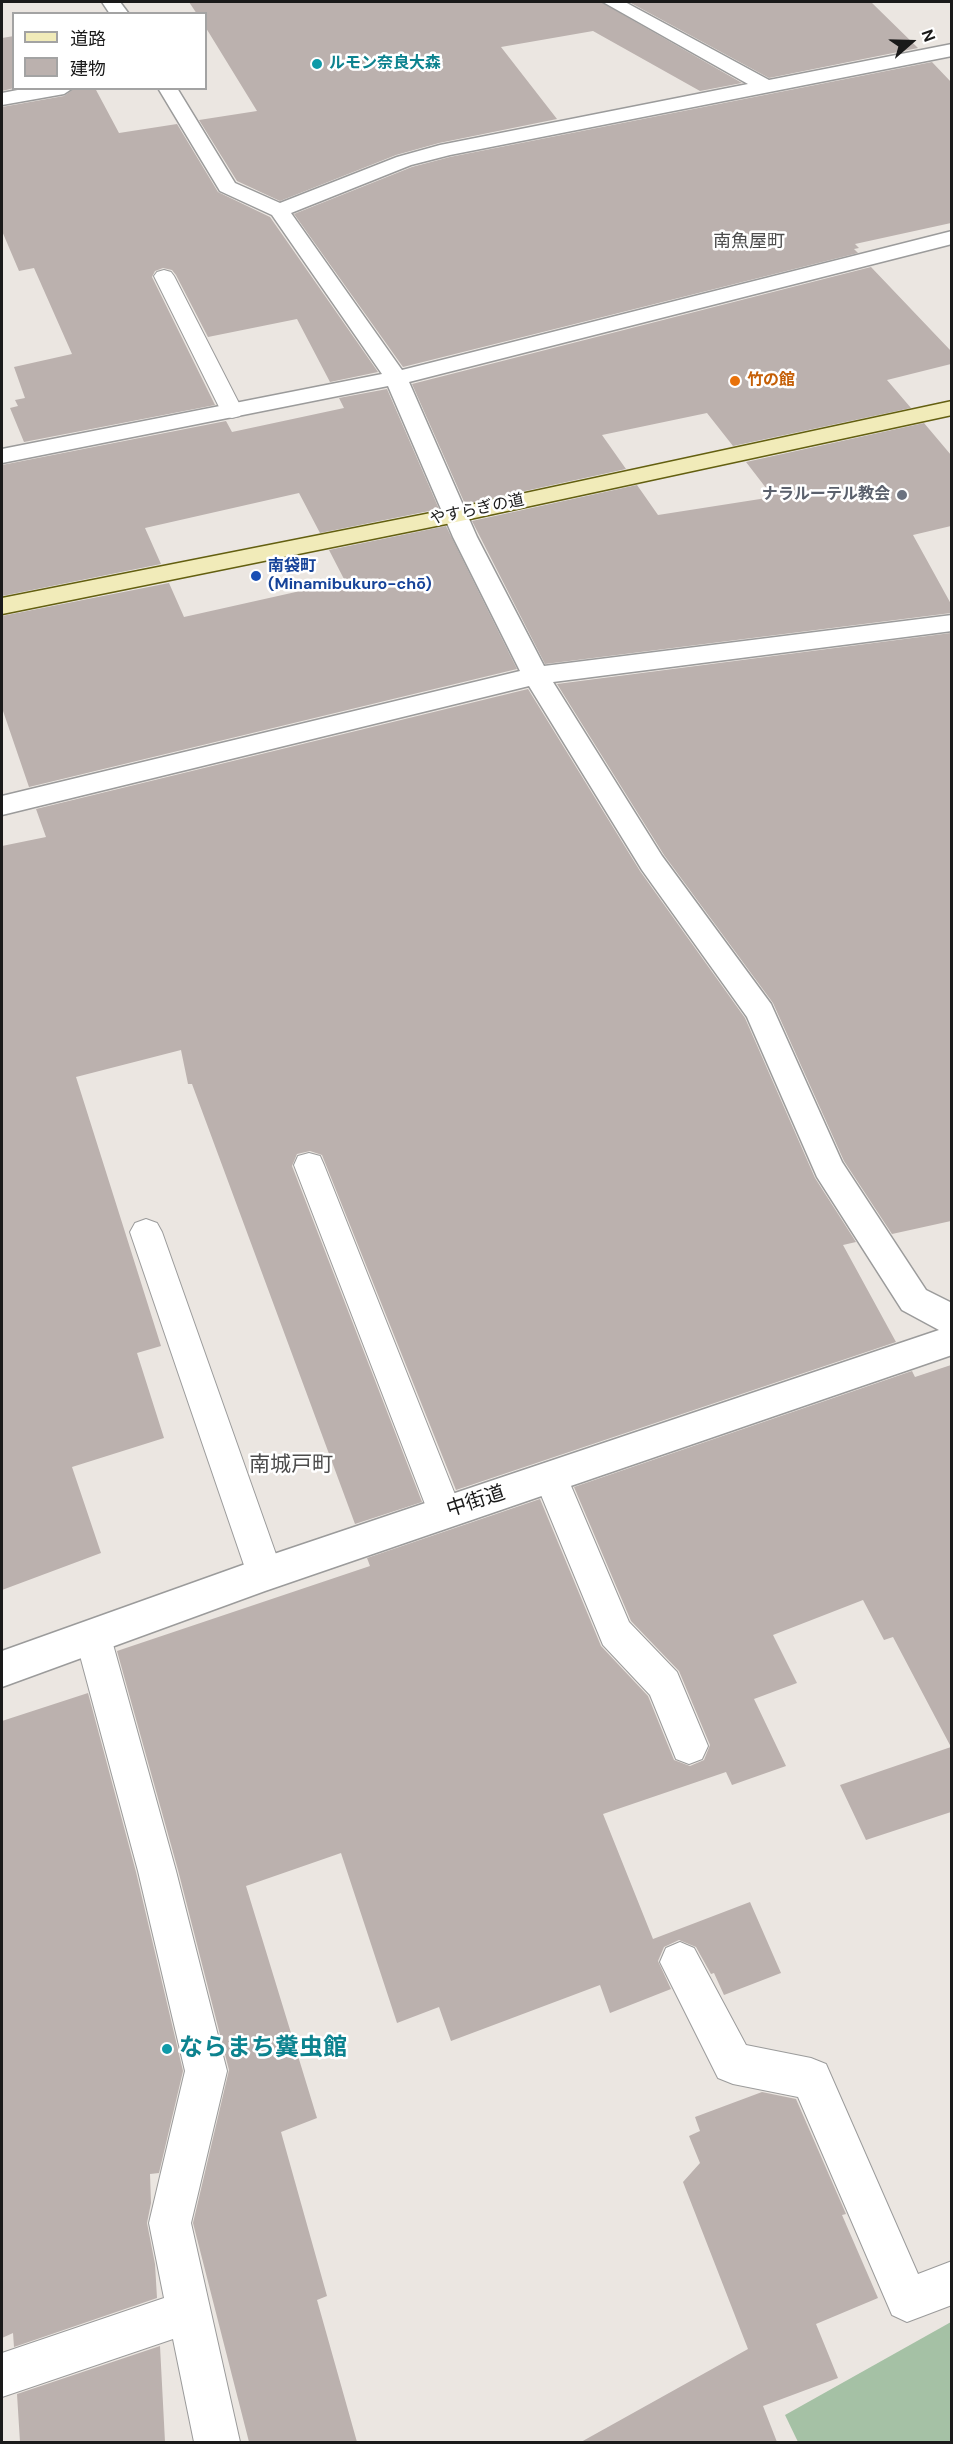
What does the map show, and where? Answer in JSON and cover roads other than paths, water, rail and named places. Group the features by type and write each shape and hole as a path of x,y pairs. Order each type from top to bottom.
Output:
{"street":[{"path":"612,2 768,87"},
{"path":"279,211 404,161 447,148 768,87 947,56"},
{"path":"2,99 53,90"},
{"path":"168,90 227,187 279,211 396,378 456,515 536,676 652,863 760,1012 828,1168 914,1300 951,1320"},
{"path":"2,456 396,378 951,237"},
{"name":"やすらぎの道","path":"2,606 456,515 951,408"},
{"path":"2,806 536,676 951,623"},
{"name":"中街道","path":"2,1669 265,1574 951,1340"}],"lane":[{"path":"164,276 232,411"},
{"path":"309,1165 445,1512"},
{"path":"146,1232 265,1574"},
{"path":"551,1478 616,1633 664,1684 689,1746"},
{"path":"93,1637 157,1870 206,2071 170,2223 217,2442"},
{"path":"680,1962 733,2063 811,2079 907,2300 951,2283"},
{"path":"2,2375 189,2311"}],"place":[{"name":"ルモン奈良大森","path":"317,64"},
{"name":"竹の館","path":"735,381"},
{"name":"ナラルーテル教会","path":"902,495"},
{"name":"南袋町 (Minamibukuro-chō)","path":"256,576"},
{"name":"ならまち糞虫館","path":"167,2049"}],"district":[{"name":"南魚屋町","path":"749,242"},
{"name":"南城戸町","path":"291,1465"}]}
